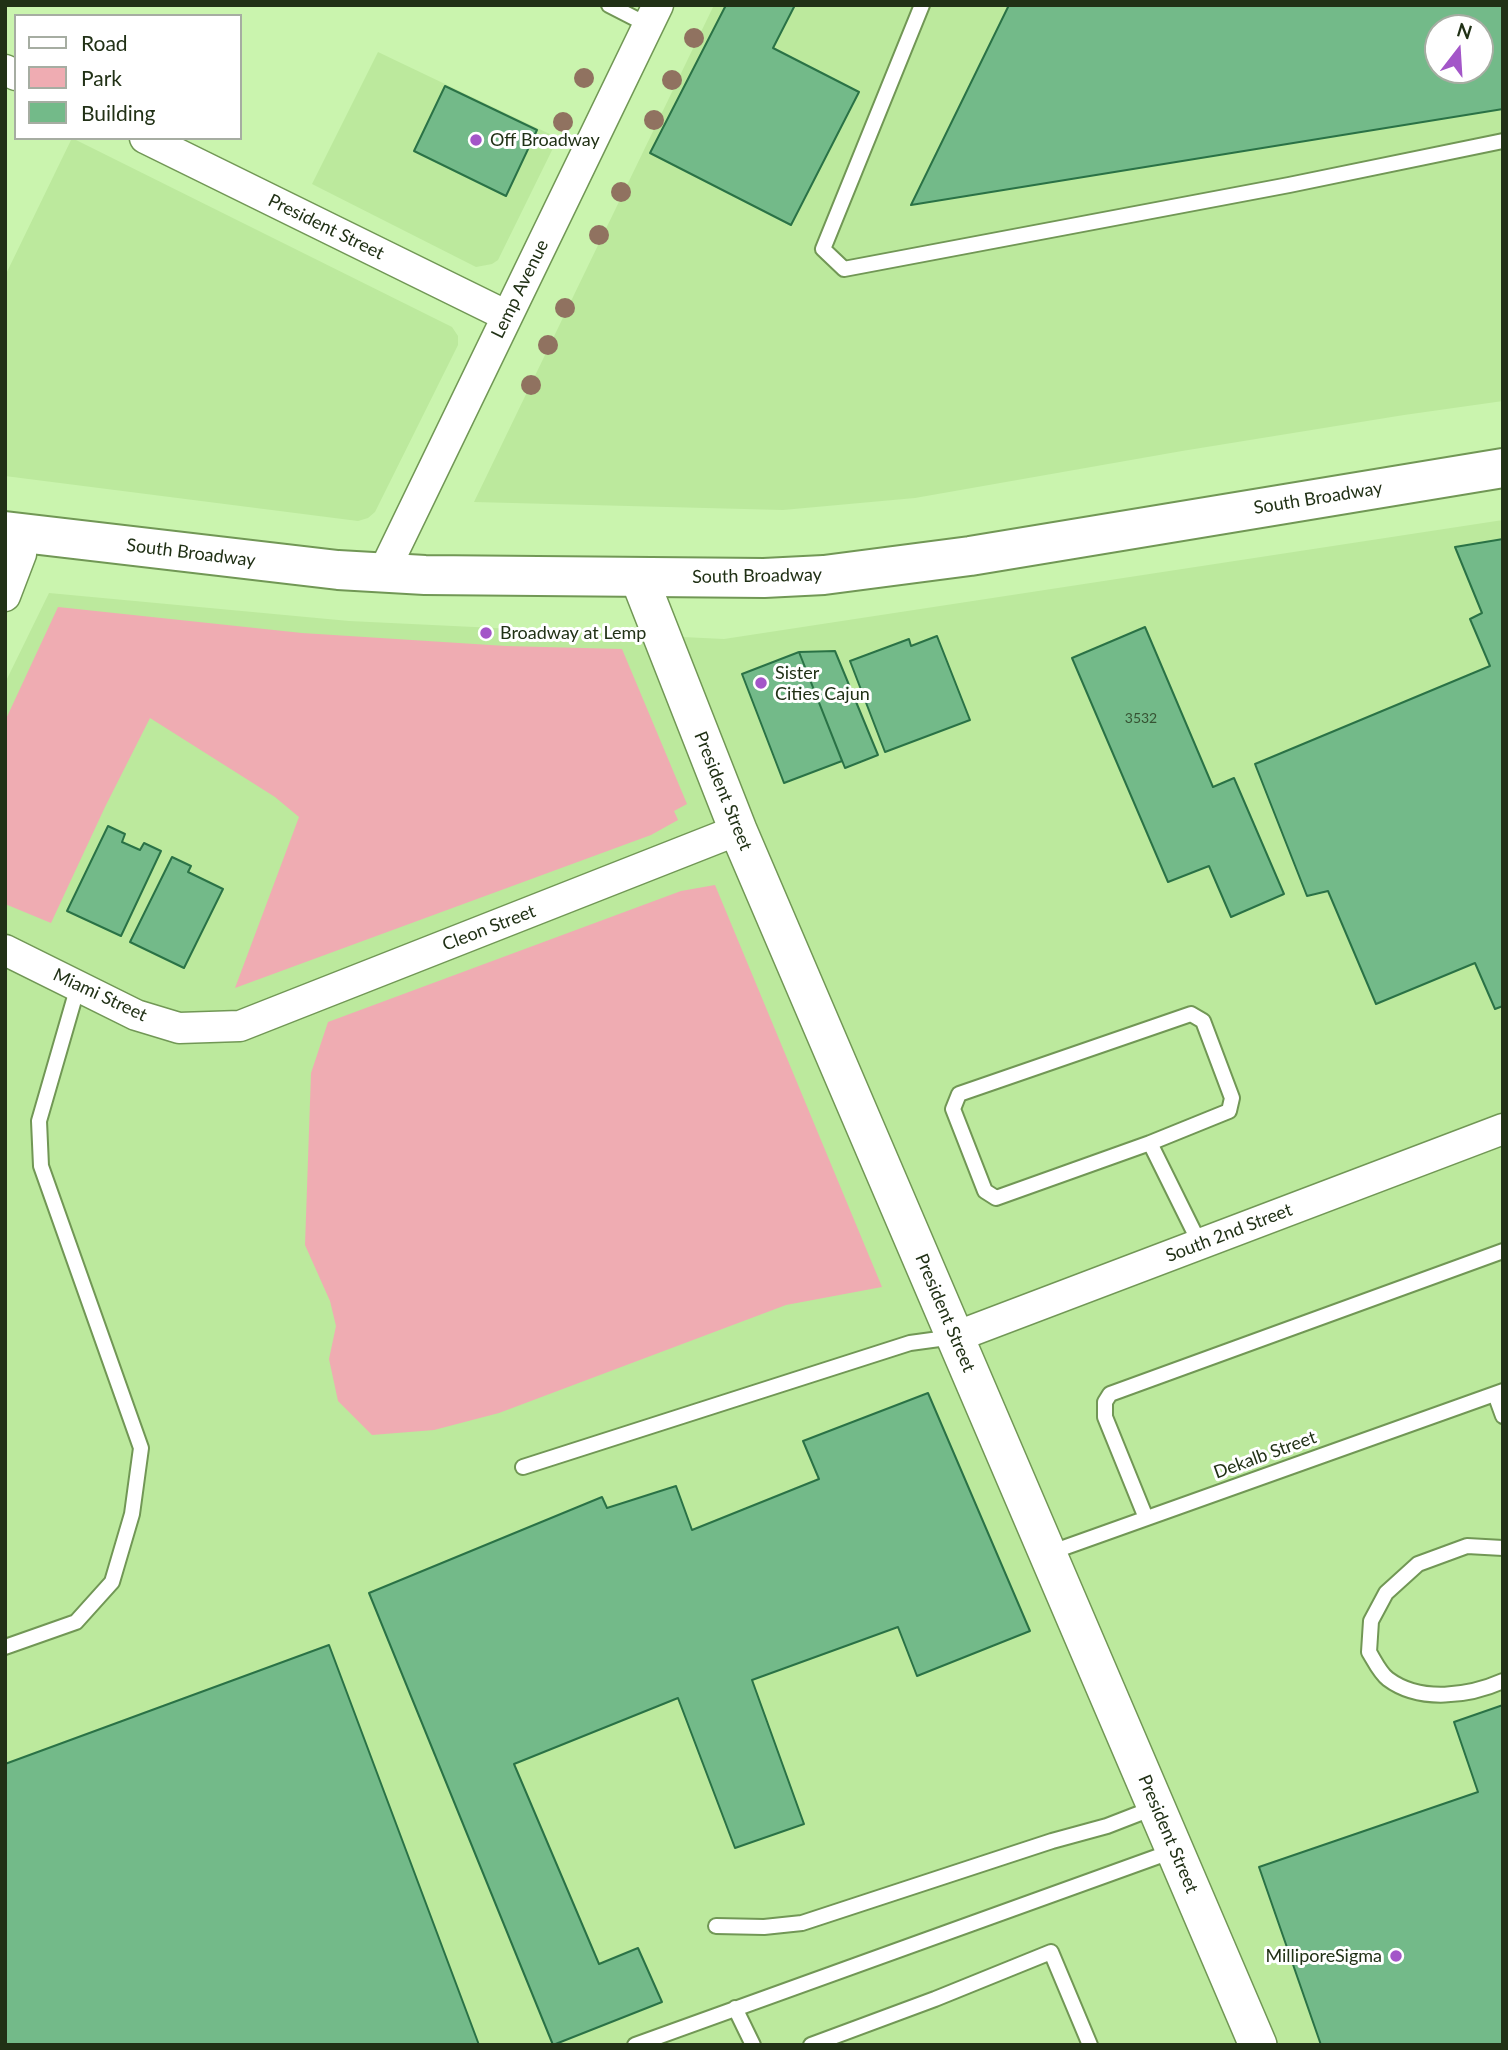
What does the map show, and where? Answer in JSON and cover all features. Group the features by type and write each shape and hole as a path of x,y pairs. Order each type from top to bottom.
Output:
{"main road":[{"name":"South Broadway","path":"14,533 383,573 764,578 894,567 1503,468"}],"street":[{"name":"Lemp Avenue","path":"383,573 653,15"},
{"name":"President Street","path":"149,140 507,316"},
{"path":"5,596 21,554 14,533"},
{"name":"President Street","path":"639,578 738,830 1258,2045"},
{"name":"Cleon Street","path":"240,1026 738,830"},
{"name":"Miami Street","path":"5,950 136,1015 179,1028 240,1026"},
{"name":"South 2nd Street","path":"955,1336 1503,1129"}],"lane":[{"path":"609,5 653,15"},
{"path":"922,5 823,249 844,269 1289,185 1503,141"},
{"path":"5,1647 76,1622 112,1582 132,1514 141,1448 41,1166 39,1121 78,986"},
{"path":"1191,1014 1203,1021 1232,1098 1228,1111 1150,1143 996,1198 985,1191 953,1109 959,1094 1191,1014"},
{"path":"1150,1143 1200,1244"},
{"path":"1146,1518 1105,1418 1105,1402 1110,1394 1503,1251"},
{"path":"523,1466 910,1343 955,1336"},
{"name":"Dekalb Street","path":"1049,1553 1499,1392 1503,1416"},
{"path":"1503,1548 1467,1546 1419,1564 1386,1593 1371,1621 1369,1652 1387,1678 1419,1693 1455,1694 1503,1681"},
{"path":"716,1926 764,1927 802,1923 1052,1841 1107,1826 1157,1807"},
{"path":"635,2045 1176,1850"},
{"path":"811,2045 1051,1952 1090,2045"},
{"path":"735,2008 753,2045"}],"shaded area":[{"path":"714,5 1503,5 1503,401 1182,451 915,498 783,510 474,502"},
{"path":"378,52 558,138 498,260 492,264 476,267 312,184"},
{"path":"71,140 76,140 452,327 458,336 458,345 375,512 358,521 5,476 5,276"},
{"path":"1503,520 1503,2045 5,2045 5,683 49,593 349,621 724,639"}],"green space":[{"path":"58,607 302,633 506,646 622,649 687,804 674,811 678,820 651,835 235,988 299,817 275,797 150,718 51,923 5,904 5,721"},
{"path":"715,885 882,1287 786,1305 499,1413 434,1430 372,1435 338,1401 329,1359 336,1326 330,1301 305,1245 311,1073 328,1022 681,891"}],"building":[{"path":"726,5 795,5 773,48 859,92 791,225 650,153"},
{"path":"1009,5 1503,5 1503,109 911,205"},
{"name":"Off Broadway","path":"445,86 537,130 506,196 414,151"},
{"path":"1503,539 1503,1006 1495,1009 1475,963 1376,1004 1328,891 1307,896 1255,764 1490,666 1470,619 1482,613 1455,547"},
{"path":"1145,627 1213,787 1234,778 1284,894 1231,917 1209,866 1168,882 1072,658"},
{"path":"937,636 970,720 885,752 850,661 909,639 911,646"},
{"path":"835,651 878,755 845,768 799,652"},
{"path":"799,652 842,761 784,783 742,674"},
{"path":"108,826 125,834 122,842 140,850 144,843 161,851 121,936 67,911"},
{"path":"172,857 191,866 188,872 223,889 184,968 130,942"},
{"path":"928,1393 1030,1631 917,1676 898,1627 752,1680 804,1824 735,1848 678,1698 514,1764 599,1964 638,1948 662,2002 553,2045 369,1593 602,1497 607,1508 676,1486 692,1530 819,1479 803,1441"},
{"path":"329,1645 479,2045 5,2045 5,1764"},
{"name":"MilliporeSigma","path":"1503,1705 1503,2045 1321,2045 1259,1867 1478,1792 1454,1722"}],"place":[{"name":"Off Broadway","path":"476,140"},
{"name":"Broadway at Lemp","path":"486,633"},
{"name":"Sister Cities Cajun","path":"761,683"},
{"name":"MilliporeSigma","path":"1396,1956"}]}
